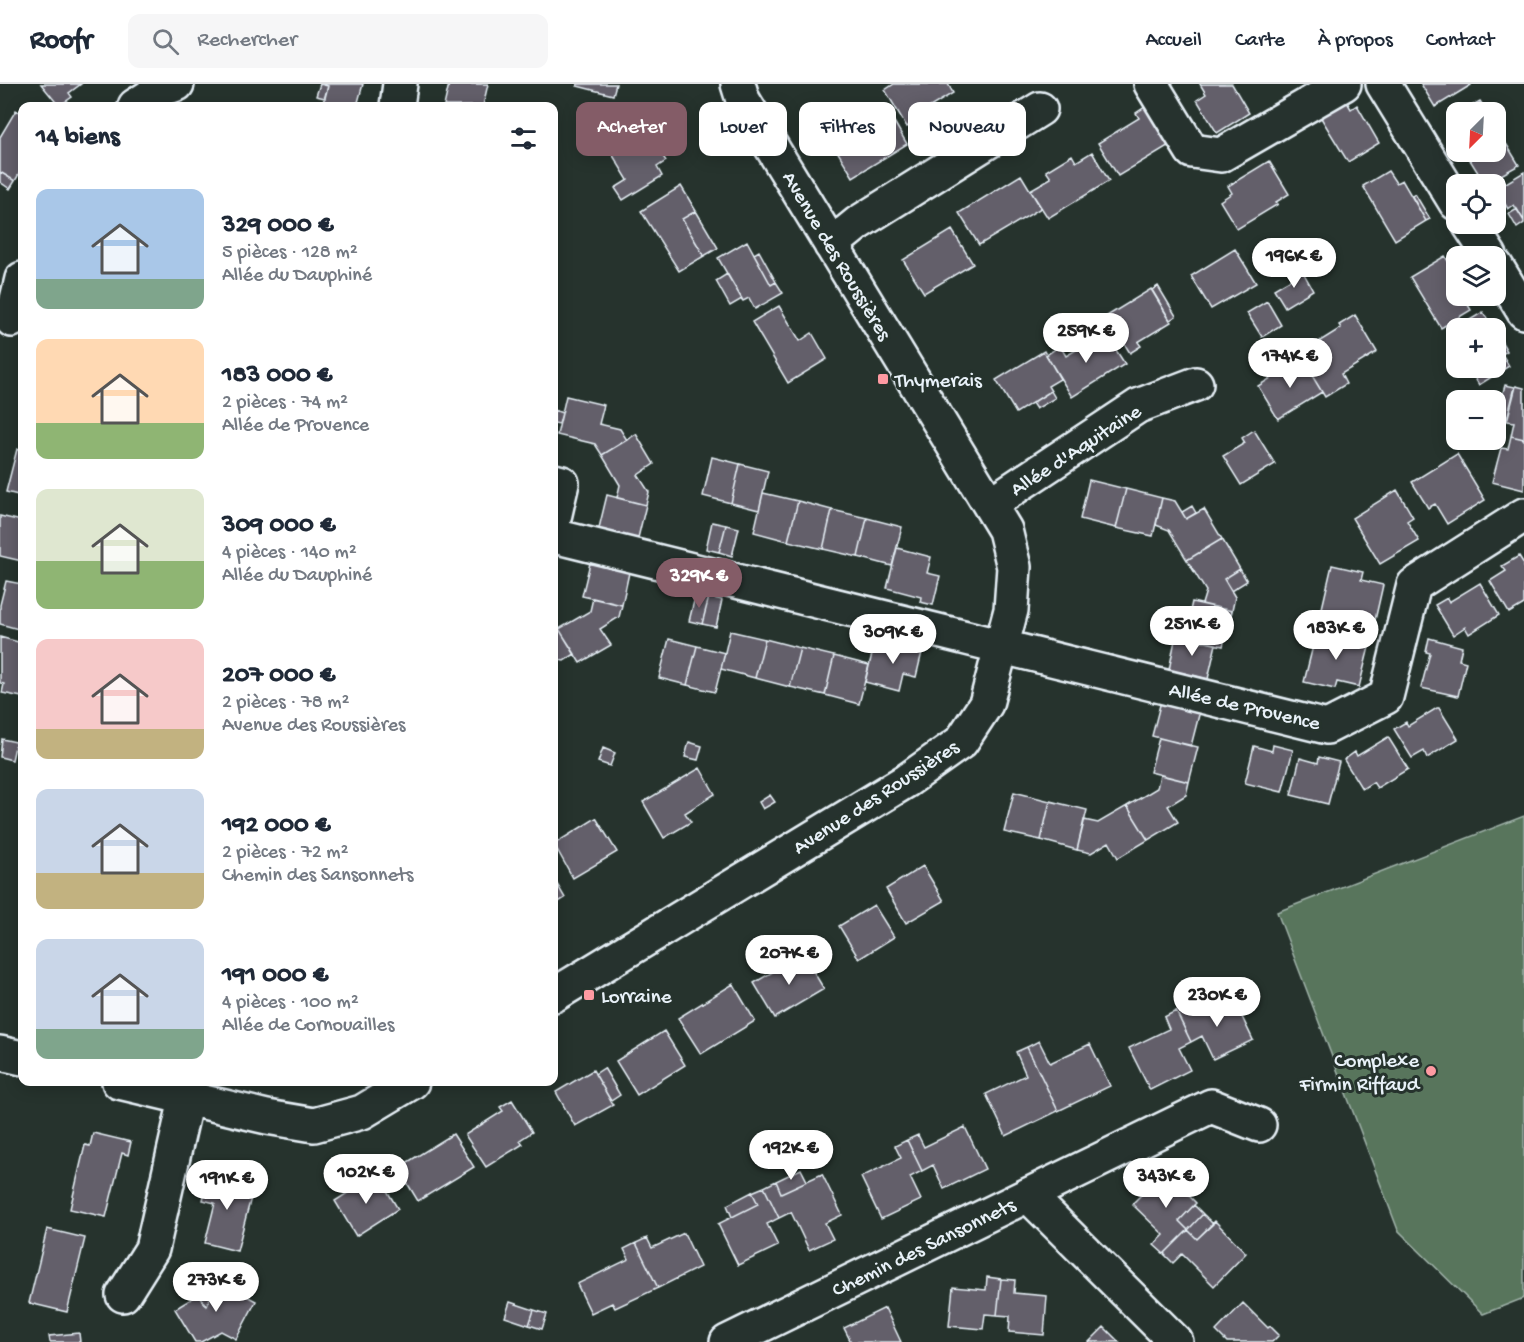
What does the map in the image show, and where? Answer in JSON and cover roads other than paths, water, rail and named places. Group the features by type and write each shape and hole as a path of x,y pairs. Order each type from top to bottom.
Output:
{"street":[{"path":"141,102 160,90 177,84"},
{"path":"398,102 400,84"},
{"name":"Avenue des Roussières","path":"558,993 896,787 961,742 986,704 1011,610 1014,567 1005,530 742,100 738,84"},
{"path":"1151,84 1192,151 1221,155 1344,84"},
{"path":"1383,84 1446,187"},
{"path":"831,245 858,223 1040,109"},
{"path":"1506,282 1524,312"},
{"path":"12,320 18,295"},
{"name":"Allée d'Aquitaine","path":"990,504 1138,406 1196,384"},
{"path":"558,482 562,483 558,500"},
{"name":"Allée de Provence","path":"558,537 1327,727 1386,697 1414,585 1524,515"},
{"path":"0,1053 18,1057"},
{"path":"154,1086 188,1090 267,1117 314,1125 362,1112 405,1086"},
{"path":"123,1295 152,1249 188,1090"},
{"path":"1028,1194 1211,1106 1259,1125"},
{"name":"Chemin des Sansonnets","path":"727,1342 1028,1194 1176,1342"}],"place":[{"name":"Thymerais","path":"883,379"},
{"name":"Lorraine","path":"589,995"},
{"name":"Complexe Firmin Riffaud","path":"1431,1071"}]}
